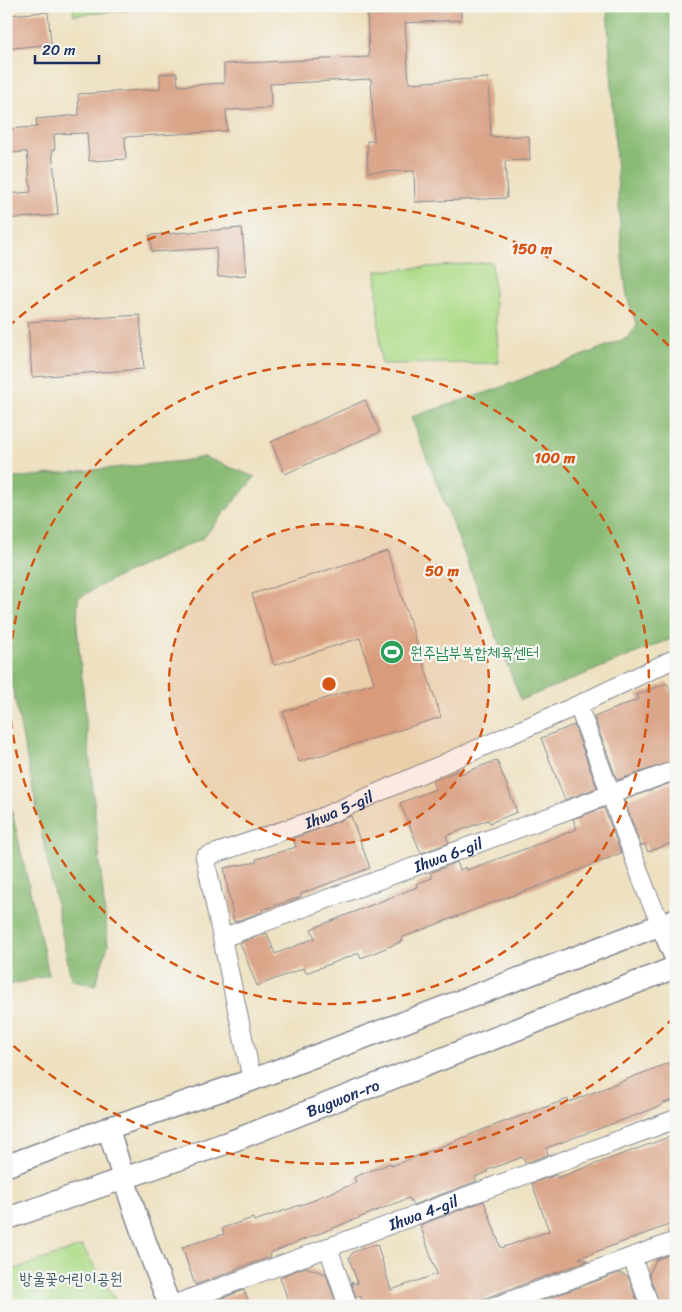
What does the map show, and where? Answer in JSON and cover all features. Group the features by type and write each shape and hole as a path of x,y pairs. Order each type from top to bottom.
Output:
{"street":[{"name":"Ihwa 5-gil","path":"252,1080 205,857 320,818 578,705 676,658"},
{"path":"578,705 647,893 669,922 676,959"},
{"name":"Ihwa 6-gil","path":"222,938 676,770"},
{"path":"6,1166 108,1128 252,1080 669,922"},
{"name":"Bugwon-ro","path":"6,1219 235,1140 676,967"},
{"name":"Ihwa 4-gil","path":"170,1306 676,1118"},
{"path":"108,1128 123,1179 170,1306"},
{"path":"496,1306 676,1241"},
{"path":"328,1247 348,1306"},
{"path":"632,1257 650,1306"}],"green space":[{"path":"73,6 185,6 74,15"},
{"path":"607,6 676,6 676,637 521,700 411,417 494,390 627,338 637,326 627,297 622,257"},
{"path":"492,262 499,363 381,364 376,271"},
{"path":"204,457 255,477 203,538 109,581 78,598 77,628 108,945 95,986 71,979 6,655 6,484 13,478 183,461"},
{"path":"6,785 49,975 6,986"},
{"name":"방울꽃어린이공원","path":"82,1246 119,1306 6,1306 6,1272"}],"building":[{"path":"367,6 461,6 461,20 405,23 409,83 488,78 491,137 529,136 530,160 505,161 507,198 415,202 414,171 368,172 367,141 374,141 371,79 270,84 271,108 226,110 227,131 125,137 126,159 89,161 87,133 54,134 55,150 52,150 58,215 6,219 6,194 31,192 27,152 6,153 6,129 37,127 36,119 79,115 78,94 160,89 160,74 177,73 178,86 224,83 224,64 369,57"},
{"path":"48,12 51,44 6,49 6,15"},
{"path":"242,228 246,275 218,277 216,248 152,252 150,235"},
{"path":"140,315 144,369 32,377 28,322"},
{"path":"365,400 380,432 285,474 271,442"},
{"name":"원주남부복합체육센터","path":"387,551 441,717 299,762 283,712 374,683 360,638 274,665 252,594"},
{"path":"667,683 676,704 676,760 617,780 594,717 639,699 637,695"},
{"path":"574,725 597,788 565,800 541,738"},
{"path":"497,760 517,812 490,823 488,820 446,836 449,843 421,853 400,803 435,789 432,781 460,770 461,774"},
{"path":"676,781 676,841 648,852 645,844 641,846 624,800"},
{"path":"604,808 621,853 540,886 401,938 403,941 361,958 359,953 306,973 304,968 257,986 240,943 267,933 275,954 315,938 311,929 417,887 416,884 432,878 430,873 457,862 460,870 466,867 467,870 514,853 577,829 573,819"},
{"path":"351,816 370,868 300,894 301,897 234,922 224,868 257,862 256,859 296,847 293,838"},
{"path":"676,1060 676,1099 546,1148 548,1155 525,1163 523,1157 487,1170 488,1172 475,1177 477,1181 413,1205 409,1198 270,1253 271,1257 195,1285 182,1247 224,1234 222,1228 253,1218 254,1221 315,1200 356,1183 354,1177 391,1163 392,1166 490,1127 568,1099 569,1102"},
{"path":"672,1136 676,1146 676,1231 668,1233 672,1224 579,1258 588,1261 483,1299 484,1301 472,1306 358,1306 358,1302 362,1300 361,1296 356,1297 351,1282 358,1284 349,1258 353,1252 377,1244 391,1290 437,1274 420,1225 484,1201 501,1248 549,1231 532,1183 556,1175 557,1178"},
{"path":"676,1252 676,1306 660,1306 649,1274 656,1260"},
{"path":"305,1267 326,1274 337,1306 290,1306 280,1277"},
{"path":"619,1273 628,1276 639,1306 545,1306 543,1300"},
{"path":"244,1290 250,1306 202,1306"}],"place":[{"name":"원주남부복합체육센터","path":"392,652"}]}
